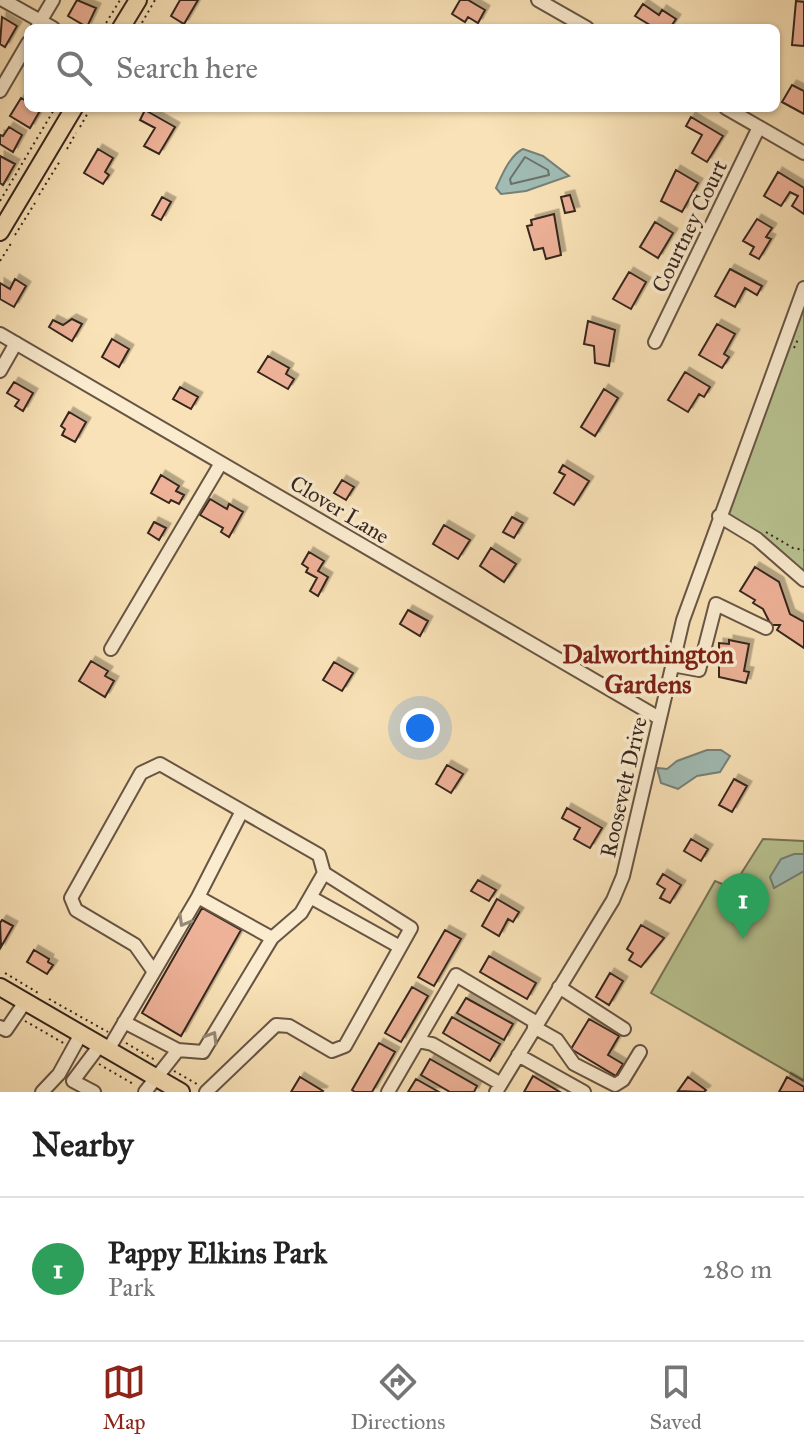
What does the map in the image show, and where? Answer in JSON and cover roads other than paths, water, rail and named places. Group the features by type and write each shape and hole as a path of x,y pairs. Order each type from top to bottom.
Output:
{"main road":[{"path":"123,24 138,0"},
{"path":"9,236 80,112"},
{"path":"3,980 28,1004 75,1040 106,1045 162,1070 181,1092"}],"street":[{"path":"3,0 40,24"},
{"path":"44,24 53,0"},
{"path":"538,0 580,24"},
{"path":"0,91 24,50"},
{"path":"733,112 804,153"},
{"name":"Courtney Court","path":"655,342 759,127"},
{"name":"Roosevelt Drive","path":"499,1090 613,900 623,876 672,665 695,584 804,288"},
{"name":"Clover Lane","path":"0,334 659,718"},
{"path":"0,371 16,343"},
{"path":"111,649 221,463"},
{"path":"719,516 757,539 804,580"},
{"path":"695,584 716,604 766,628"},
{"path":"672,665 699,670 716,604"},
{"path":"124,1022 178,1050 203,1052 272,938 301,913 324,873 319,855 160,764 141,773 71,898 76,910 135,945 154,972"},
{"path":"94,1092 70,1086 124,1022 198,897 242,811"},
{"path":"202,1088 276,1025 289,1026 332,1051 345,1046 411,928 324,873"},
{"path":"198,897 272,938"},
{"path":"312,898 400,947"},
{"path":"388,1092 456,975 557,1040 574,1064 615,1085 623,1080 640,1052"},
{"path":"559,987 624,1029"},
{"path":"0,1027 6,1030 28,1004"},
{"path":"42,1092 59,1074 75,1040"},
{"path":"418,1041 432,1044 499,1090"},
{"path":"142,1090 178,1050"},
{"path":"518,1055 584,1092"}],"water":[{"path":"523,149 543,156 569,176 526,191 501,194 496,188 501,177 510,161"},
{"path":"707,750 721,750 730,756 720,772 697,776 678,789 661,783 657,768 667,769 677,761"},
{"path":"804,854 804,871 774,888 770,877 781,859"}],"place":[{"name":"Pappy Elkins Park","path":"743,939"}],"district":[{"name":"Dalworthington Gardens","path":"648,669"}]}
